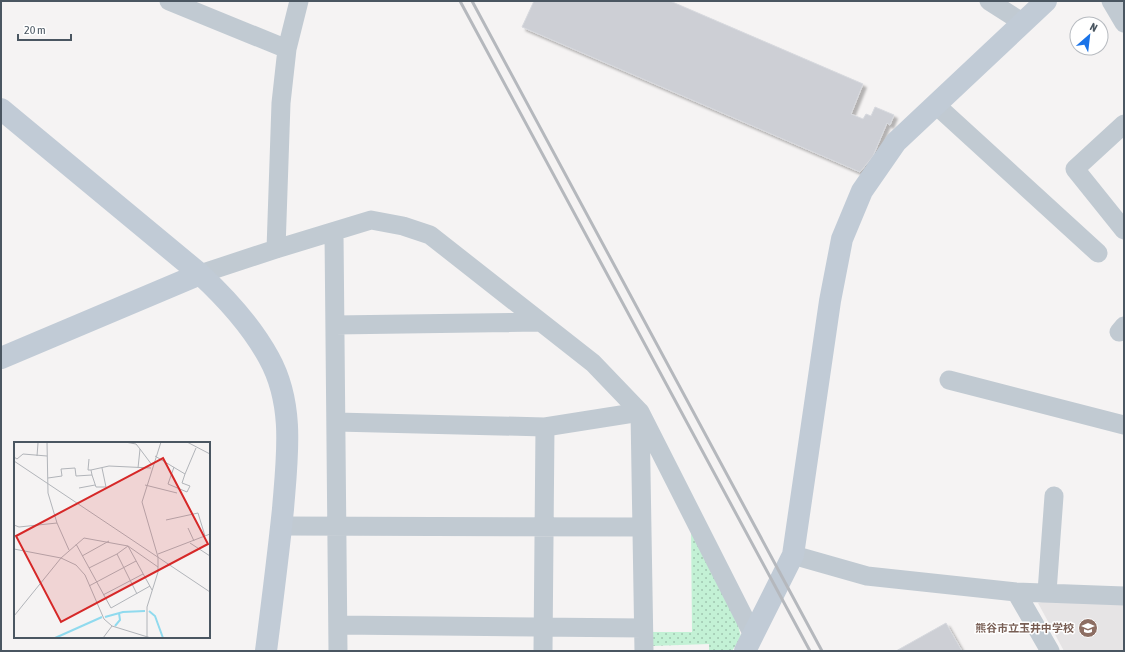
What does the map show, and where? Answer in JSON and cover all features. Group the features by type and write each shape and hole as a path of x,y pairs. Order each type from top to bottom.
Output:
{"street":[{"path":"169,1 287,49"},
{"path":"276,249 281,103 287,49 299,1"},
{"path":"989,1 1022,22"},
{"path":"1111,1 1124,23"},
{"path":"749,643 793,555 830,301 842,239 862,191 896,142 1043,2"},
{"path":"936,104 1098,253"},
{"path":"1,109 200,274 226,299 248,325 270,359 283,395 287,420 288,446 281,526 266,651"},
{"path":"1124,124 1075,169 1124,230"},
{"path":"1,358 200,274 276,249 334,233 371,220 403,226 430,235 593,363 640,412 749,643"},
{"path":"334,233 338,651"},
{"path":"335,325 539,322"},
{"path":"949,380 1124,425"},
{"path":"336,422 545,427 640,412"},
{"path":"640,412 644,651"},
{"path":"544,651 543,526 545,427"},
{"path":"1047,592 1054,496"},
{"path":"281,526 642,527"},
{"path":"793,555 866,576 1016,592 1124,596"},
{"path":"1016,592 1050,651"},
{"path":"338,625 643,628"}],"shaded area":[{"name":"熊谷市立玉井中学校","path":"1053,599 1124,604 1124,651 1064,651 1038,603"}],"green space":[{"path":"691,525 734,609 741,637 732,651 709,651 709,644 651,646 652,632 692,632"}],"building":[{"path":"534,1 670,1 863,84 851,114 863,119 866,114 871,116 875,107 894,115 890,125 887,123 873,156 860,172 522,27"},
{"path":"946,623 962,651 896,651"}],"railway":[{"path":"460,1 810,651"},
{"path":"472,1 822,651"}],"place":[{"name":"熊谷市立玉井中学校","path":"1088,628"}]}
